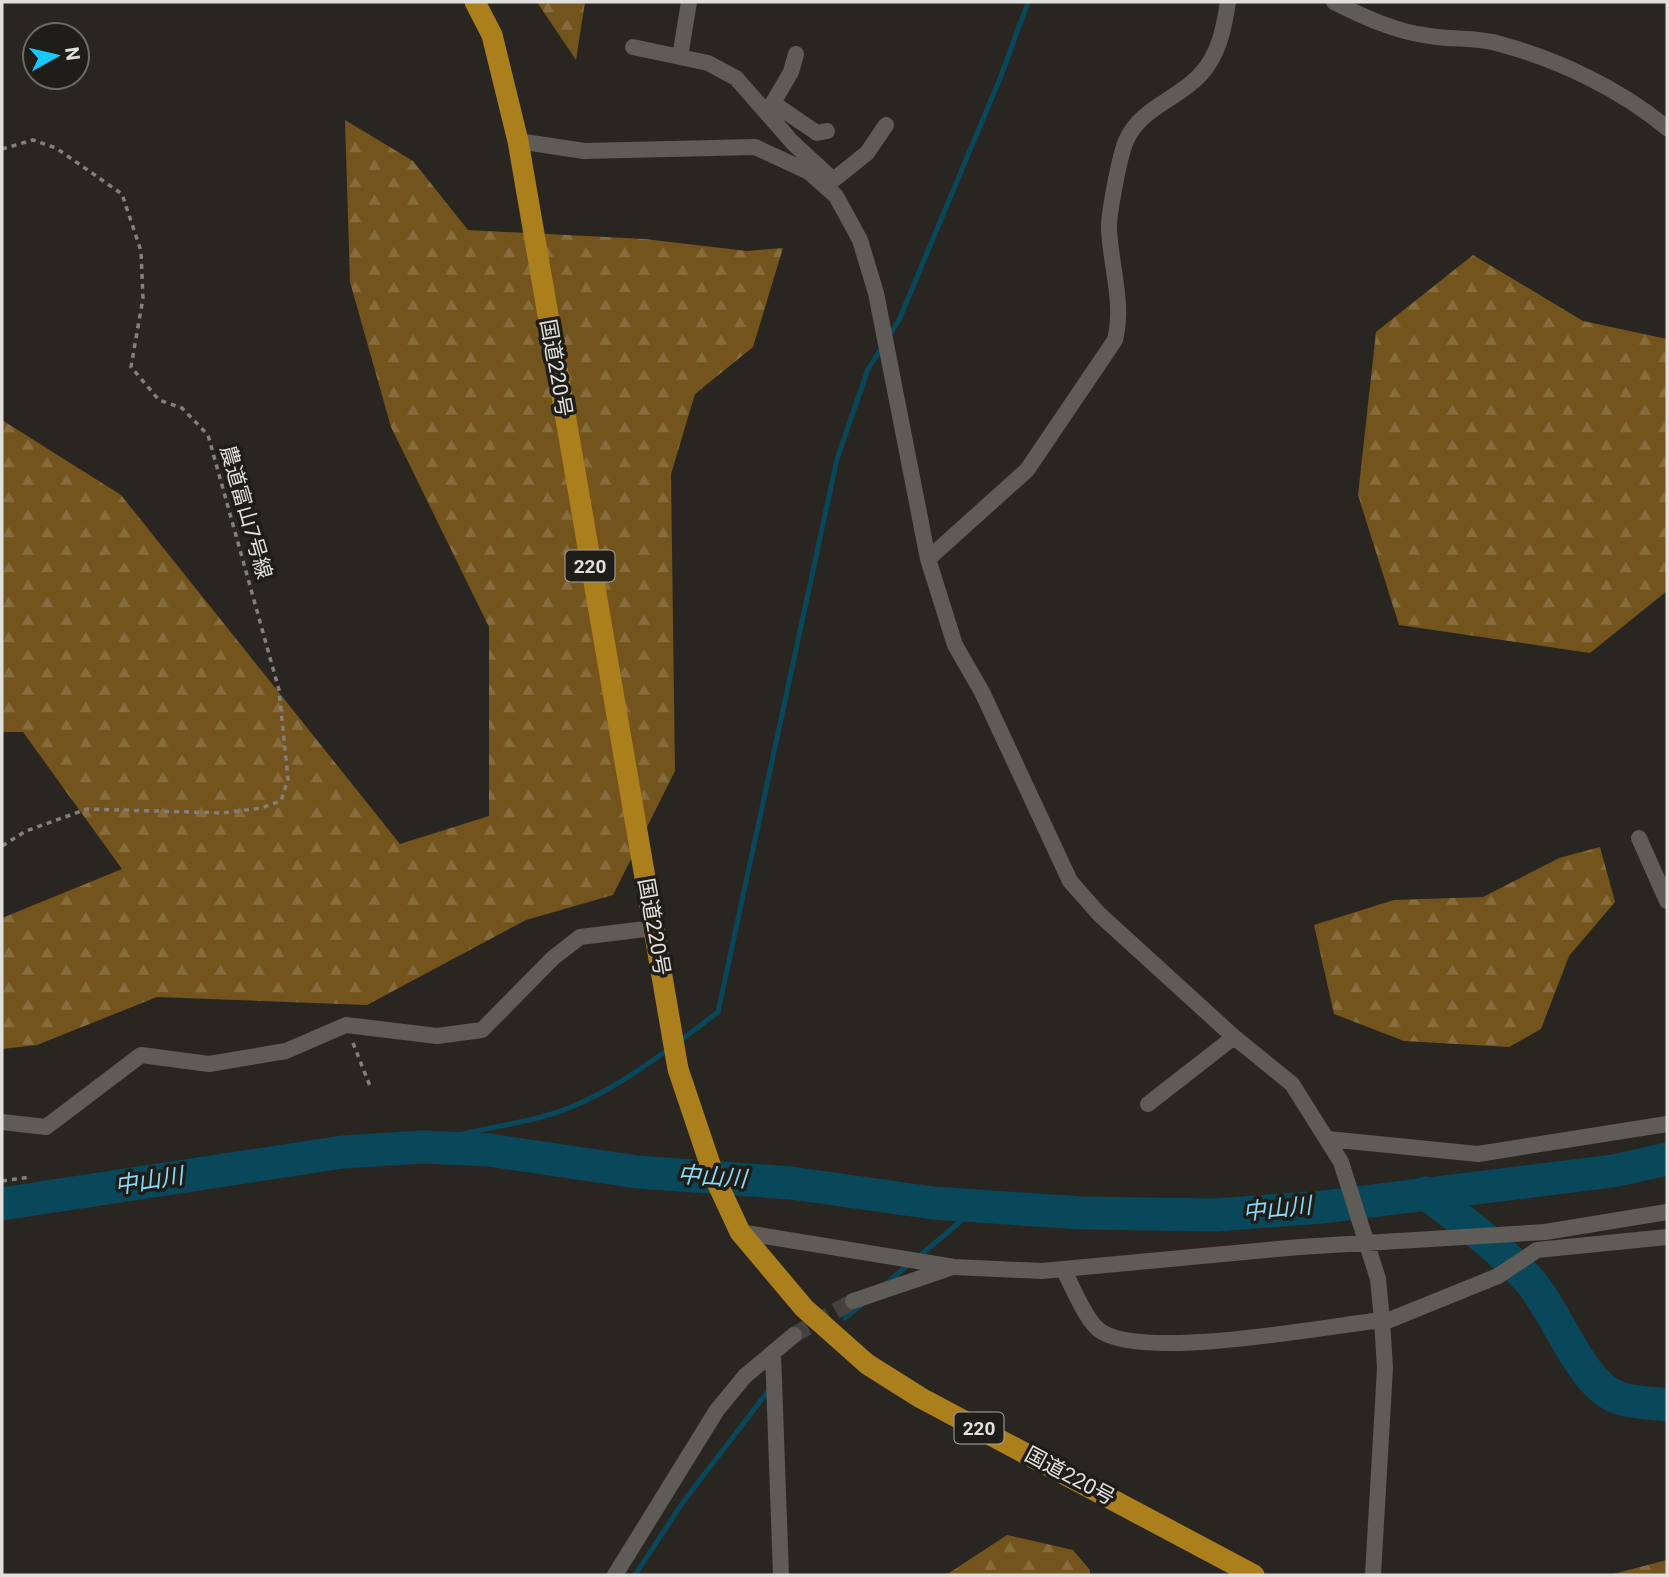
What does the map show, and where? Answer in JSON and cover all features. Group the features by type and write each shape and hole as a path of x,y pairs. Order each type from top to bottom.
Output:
{"highway":[{"name":"国道220号","path":"475,2 492,35 518,141 678,1069 714,1176 740,1232 804,1308 867,1364 921,1398 1254,1575"}],"street":[{"path":"680,57 689,2"},
{"path":"928,559 1027,470 1115,340 1121,318 1108,227 1125,142 1140,119 1198,77 1212,60 1224,27 1228,2"},
{"path":"1334,2 1366,19 1428,36 1497,43 1573,70 1651,114 1667,128"},
{"path":"633,47 708,63 736,78 770,108 829,183 860,240 876,293 928,559 955,645 982,692 1070,881 1099,914 1234,1037 1292,1084 1341,1162 1378,1279 1382,1322 1385,1368 1373,1575"},
{"path":"770,108 791,72 796,54"},
{"path":"770,108 817,132 827,131"},
{"path":"829,183 867,153 886,125"},
{"path":"518,141 584,151 754,146 829,183"},
{"path":"1639,838 1667,901"},
{"path":"2,1122 47,1127 141,1055 209,1064 286,1051 346,1025 437,1036 482,1030 553,958 580,937 654,928"},
{"path":"1148,1104 1234,1037"},
{"path":"1328,1139 1478,1154 1667,1124"},
{"path":"740,1232 954,1267 1063,1269 1367,1241 1545,1232 1667,1212"},
{"path":"1063,1269 1090,1321 1101,1332 1122,1340 1154,1344 1191,1343 1382,1322 1498,1276 1537,1250 1667,1237"},
{"path":"853,1301 954,1267"},
{"path":"615,1575 717,1410 745,1376 794,1335"},
{"path":"773,1353 781,1575"}],"path":[{"name":"農道富山7号線","path":"2,149 33,140 56,148 122,194 141,251 143,298 131,367 159,400 182,408 208,435 279,690 288,779 281,801 261,808 223,813 87,809 26,831 2,846"},
{"path":"346,1025 370,1086"},
{"path":"2,1181 30,1177"}],"green space":[{"path":"537,2 585,2 576,60"},
{"path":"345,120 413,161 468,230 645,239 747,251 783,248 753,347 695,394 671,474 675,771 613,895 526,920 367,1005 157,997 37,1045 2,1049 2,918 122,869 23,732 2,732 2,420 121,495 400,844 489,816 489,627 391,427 350,282"},
{"path":"1473,255 1583,321 1667,339 1667,591 1590,653 1399,625 1358,495 1376,332"},
{"path":"1600,847 1615,902 1569,956 1541,1029 1509,1047 1404,1041 1334,1014 1314,925 1394,900 1483,897 1559,858"},
{"path":"1007,1535 1073,1550 1090,1570 1090,1575 946,1575"},
{"path":"1667,1560 1667,1575 1612,1575 1613,1574"}],"waterway":[{"path":"888,338 899,320 1001,76 1028,2"},
{"path":"680,1041 718,1012 837,459 868,369 883,346"},
{"path":"423,1147 451,1137 573,1107 640,1070 670,1048"},
{"name":"中山川","path":"2,1204 343,1152 423,1147 489,1150 638,1172 791,1183 933,1203 1081,1213 1216,1215 1323,1207 1613,1171 1667,1159"},
{"name":"中山川","path":"1425,1193 1492,1244 1528,1279 1549,1308 1580,1363 1605,1390 1625,1400 1667,1405"},
{"path":"917,1258 979,1206"},
{"path":"887,1283 909,1264"},
{"path":"845,1318 861,1305"},
{"path":"635,1575 683,1502 769,1390"}],"tunnel":[{"path":"794,1335 853,1301"}]}
